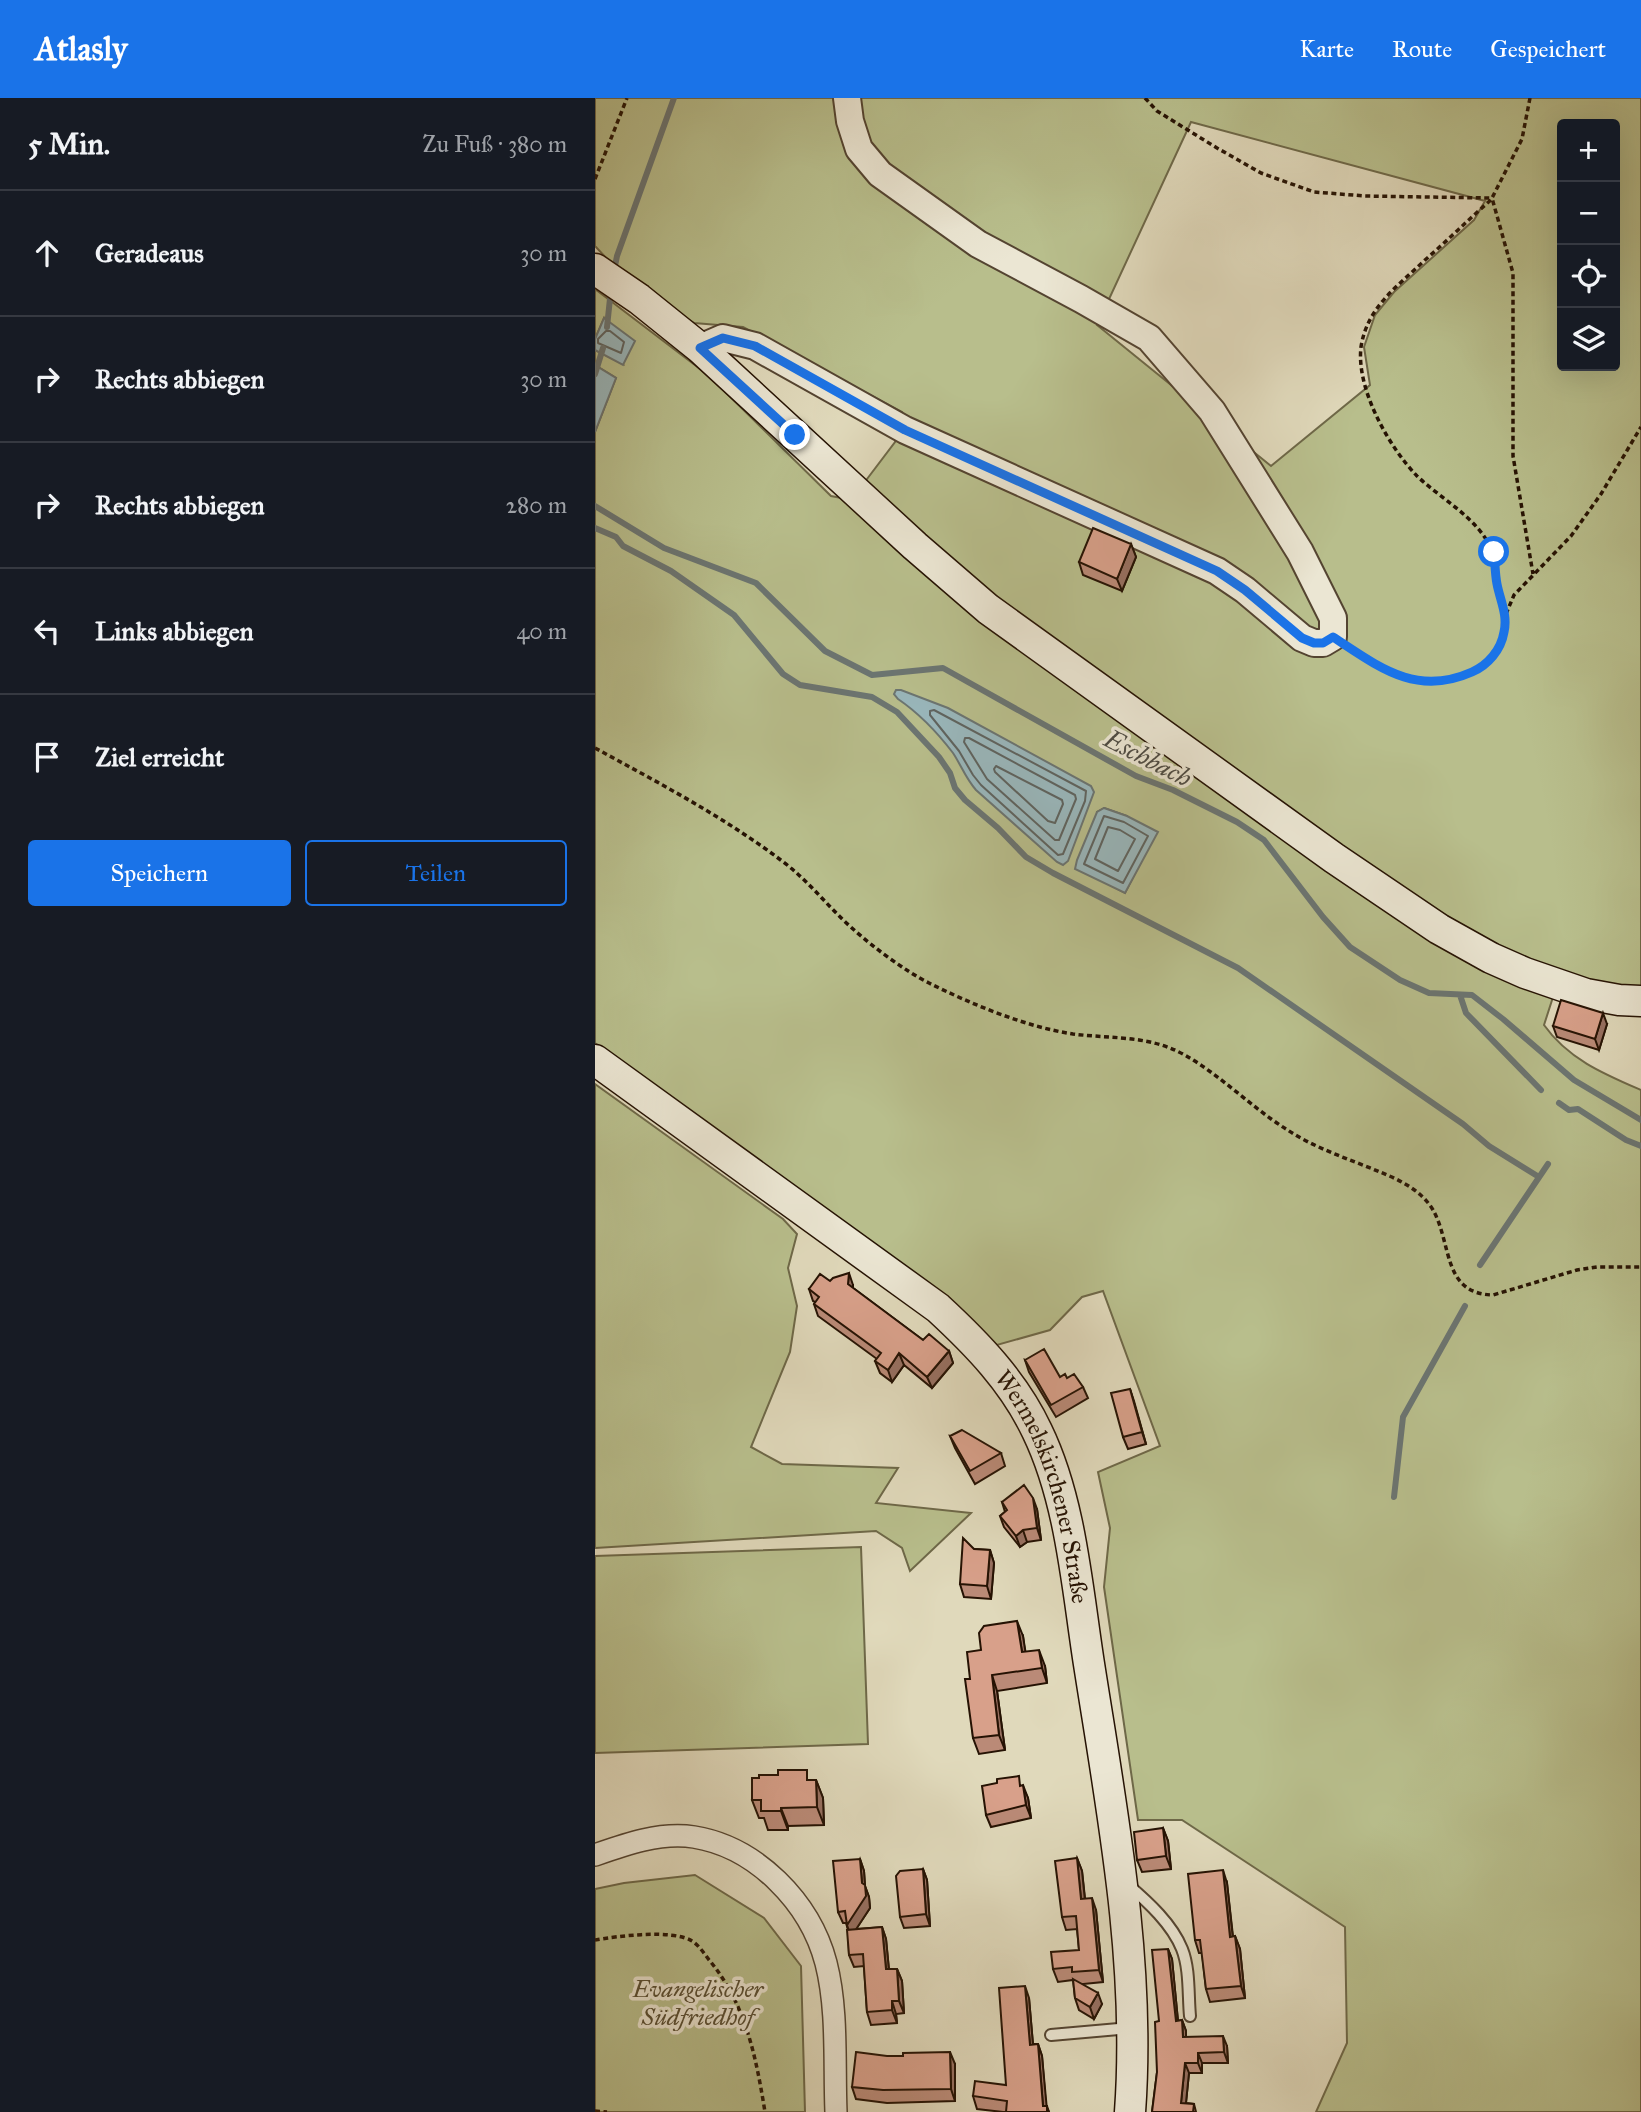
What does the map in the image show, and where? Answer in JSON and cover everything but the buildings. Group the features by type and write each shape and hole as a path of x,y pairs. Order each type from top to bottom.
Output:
{"main road":[{"path":"596,273 649,307 700,348 915,546 988,609 1380,890 1464,944 1525,973 1601,998 1641,1001"},
{"name":"Wermelskirchener Straße","path":"595,1060 938,1308 975,1341 1008,1382 1037,1430 1060,1490 1121,1879 1131,1972 1134,2058 1130,2112"}],"street":[{"path":"700,348 723,338 755,346 905,430 1217,571 1245,590 1302,638 1323,643 1333,637 1333,618 1300,552 1212,411 1149,338 978,244 880,174 859,149 850,121 847,98"},
{"path":"595,1855 637,1841 664,1836 692,1837 722,1844 748,1857 773,1876 793,1899 813,1930 826,1962 832,2002 835,2112"}],"lane":[{"path":"1121,1879 1163,1920 1182,1948 1186,1963 1190,2016"},
{"path":"1051,2035 1133,2028"}],"path":[{"path":"595,179 627,98"},
{"path":"1145,98 1157,111 1239,161 1261,173 1314,192 1492,199"},
{"path":"1333,637 1376,666 1404,678 1429,683 1454,680 1484,667 1499,648 1505,631 1505,617 1496,584 1494,552 1477,526 1418,476 1385,433 1367,390 1361,349 1368,321 1391,289 1492,199 1522,139 1530,98"},
{"path":"1492,199 1513,273 1513,456 1533,574"},
{"path":"1505,617 1514,595 1571,536 1601,494 1641,427"},
{"path":"595,748 726,821 804,878 853,930 927,982 1041,1027 1167,1046 1197,1063 1287,1131 1393,1177 1412,1188 1434,1210 1455,1274 1460,1284 1468,1290 1479,1295 1493,1295 1577,1270 1641,1267"},
{"path":"595,1940 653,1934 692,1941 720,1973 742,2012 756,2057 765,2112"},
{"path":"595,2111 607,2112"}],"green space":[{"path":"595,98 1641,98 1641,990 1604,988 1548,968 1492,943 1373,871 1044,639 864,483 895,442 902,412 743,327 694,323 672,311 609,261 595,246","holes":["1191,122 1485,201 1474,220 1394,292 1375,315 1364,347 1370,385 1271,466 1097,325"]},
{"path":"595,289 708,375 831,496 852,500 876,525 1554,994 1544,1025 1554,1037 1588,1064 1641,1090 1641,2112 1316,2112 1347,2043 1345,1927 1182,1820 1138,1820 1104,1587 1110,1528 1098,1472 1160,1446 1103,1291 1082,1297 1050,1330 997,1345 949,1298 595,1043 595,432 616,378 595,365 595,350 623,364 604,318 595,339","holes":["1104,808 1127,816 1144,856 1125,893 1112,886 1097,812"]},
{"path":"595,1084 783,1219 797,1234 788,1268 797,1306 790,1352 751,1447 782,1464 898,1468 876,1503 971,1513 910,1571 902,1548 876,1531 595,1548"},
{"path":"861,1547 868,1744 595,1753 595,1556"},
{"name":"Evangelischer Südfriedhof","path":"695,1875 764,1918 801,1966 805,2112 595,2112 595,1889"}],"water":[{"path":"604,318 635,341 623,365 595,350 595,339"},
{"path":"595,365 616,378 595,432"},
{"path":"896,690 948,708 1091,786 1094,792 1068,861 1063,865 1057,862 976,790 947,745 921,717 898,699 894,694"},
{"path":"1104,808 1158,832 1125,893 1075,869 1097,812"}],"waterway":[{"path":"614,271 674,98"},
{"path":"607,327 611,289"},
{"path":"595,374 603,348"},
{"name":"Eschbach","path":"595,506 664,548 756,583 825,651 872,675 943,668 1136,776 1173,790 1237,822 1264,840 1323,917 1350,947 1400,980 1429,993 1472,995 1574,1080 1641,1120"},
{"path":"595,528 616,537 623,546 671,571 734,615 783,674 800,685 872,697 897,712 939,757 950,773 955,788 965,800 1026,857 1238,968 1463,1124 1489,1146 1539,1177"},
{"path":"1460,995 1466,1013 1541,1090"},
{"path":"1559,1103 1569,1110 1578,1109 1626,1140 1641,1146"},
{"path":"1480,1265 1548,1164"},
{"path":"1394,1497 1403,1417 1465,1306"}],"route":[{"path":"795,435 700,348 718,338 755,346 905,430 1217,571 1245,590 1302,638 1323,643 1333,637 1376,666 1404,678 1429,683 1454,680 1484,667 1499,648 1505,631 1505,617 1496,584 1494,552"}]}
